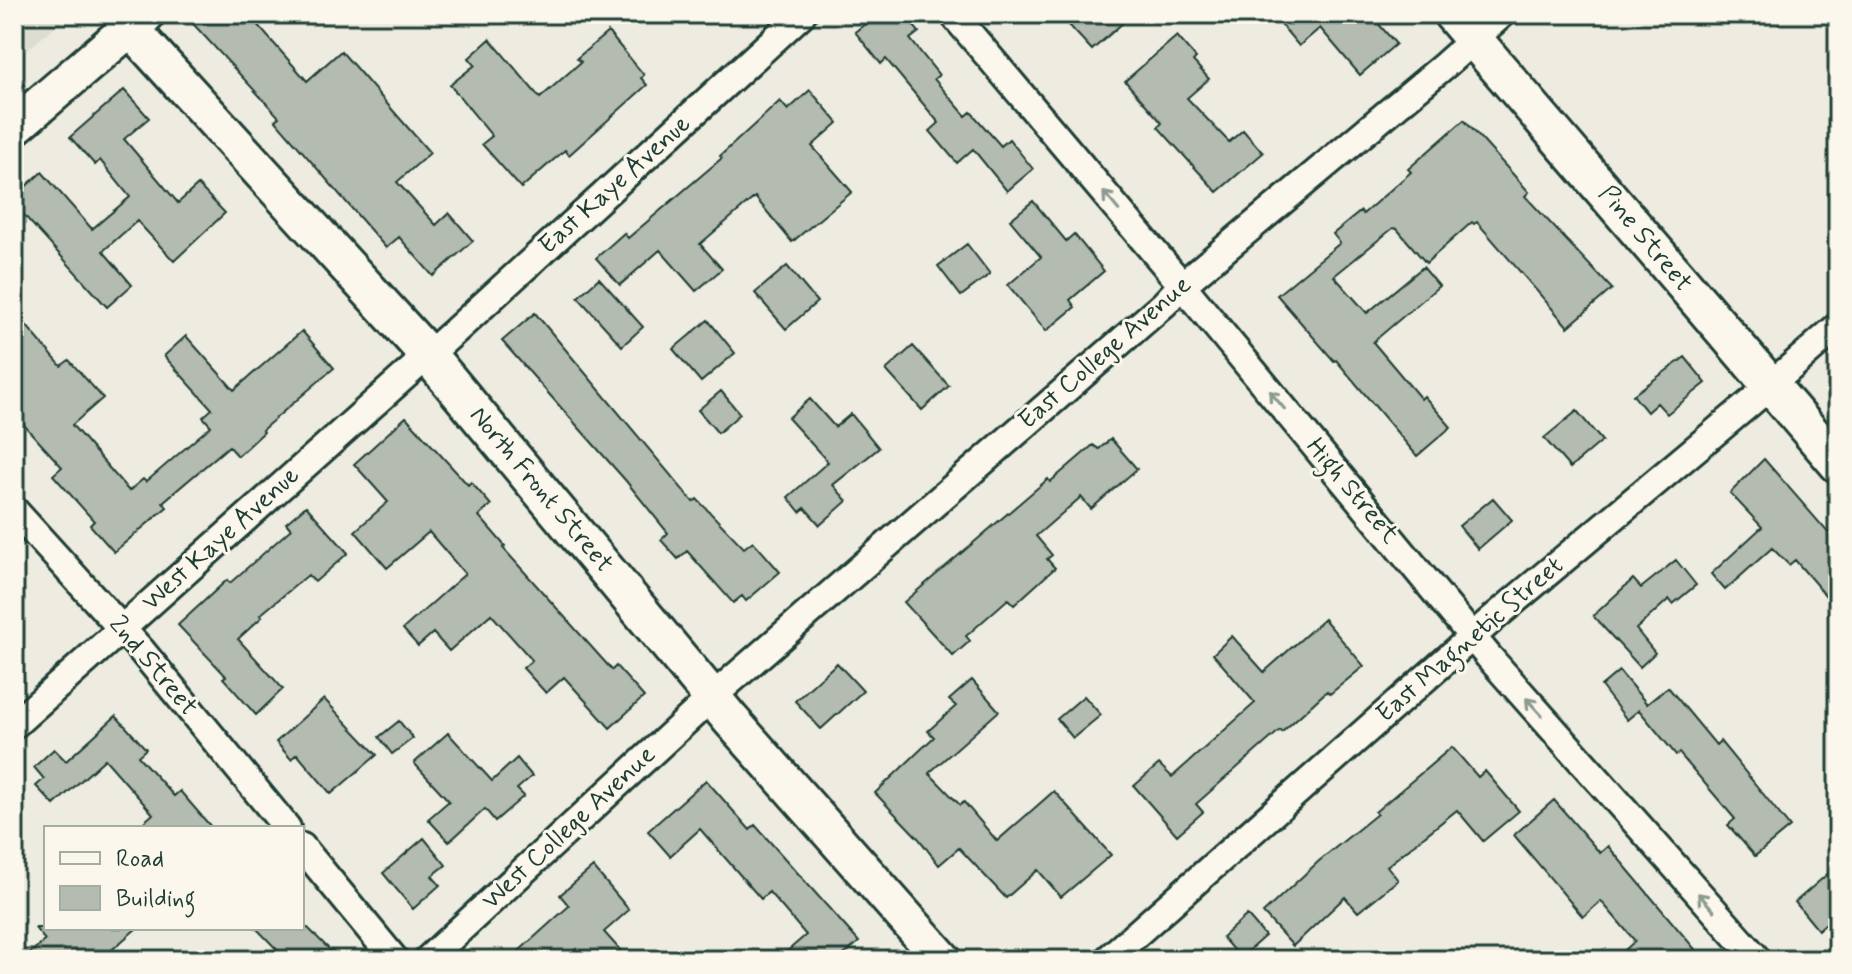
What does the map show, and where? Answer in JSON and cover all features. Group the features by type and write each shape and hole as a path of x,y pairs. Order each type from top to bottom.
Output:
{"street":[{"name":"East Kaye Avenue","path":"428,355 802,14"},
{"name":"High Street","path":"953,14 1489,657 1758,960"},
{"name":"East College Avenue","path":"712,697 1164,304 1463,26 1502,14"},
{"name":"North Front Street","path":"138,21 428,355 712,697 943,960"},
{"path":"14,127 138,21"},
{"name":"Pine Street","path":"1463,26 1838,464"},
{"name":"East Magnetic Street","path":"1107,960 1473,636 1838,326"},
{"name":"West Kaye Avenue","path":"14,725 428,355"},
{"name":"2nd Street","path":"14,510 121,627 285,826"},
{"name":"West College Avenue","path":"427,960 712,697"},
{"path":"304,849 395,960"}],"shaded area":[{"path":"14,14 70,14 14,61"}],"building":[{"path":"184,14 248,14 307,81 341,51 430,153 397,182 436,225 449,213 473,241 433,276 399,237 386,248 275,120 279,117"},
{"path":"877,14 904,14 919,32 910,39 939,75 934,79 966,116 971,112 1001,146 1009,139 1033,169 1007,191 973,149 957,163 930,131 939,123 886,59 881,64 855,32"},
{"path":"1081,14 1133,14 1092,50 1069,25"},
{"path":"1272,14 1370,14 1396,44 1360,75 1320,28 1299,46"},
{"path":"608,32 644,75 641,78 647,85 569,155 565,150 521,188 482,144 492,136 450,85 475,65 469,58 490,39 540,98 581,62 577,58"},
{"path":"1177,36 1209,79 1187,98 1229,142 1243,130 1263,153 1217,192 1158,127 1162,123 1125,81"},
{"path":"124,90 149,118 124,139 178,203 198,185 225,213 174,261 137,221 103,251 132,285 107,307 14,204 14,197 42,172 92,229 130,197 100,160 95,165 70,137"},
{"path":"810,90 838,123 812,146 852,192 792,242 755,197 700,244 722,269 696,291 660,250 620,285 596,258 624,233 628,238 722,158 720,156 780,101 788,110"},
{"path":"1464,120 1529,192 1525,196 1612,289 1568,327 1477,222 1472,222 1426,263 1393,228 1334,276 1367,313 1423,267 1439,286 1373,342 1421,399 1424,396 1451,427 1417,456 1277,295 1340,243 1333,234 1361,211 1363,214"},
{"path":"1033,201 1066,241 1074,234 1104,271 1070,300 1075,307 1046,331 1008,285 1041,257 1010,220"},
{"path":"967,244 990,274 961,296 938,266"},
{"path":"787,266 817,302 786,329 755,293"},
{"path":"599,278 643,327 622,346 578,297"},
{"path":"14,311 61,366 69,360 103,398 72,425 129,491 143,479 146,482 211,426 203,417 212,409 164,356 186,336 234,390 302,331 334,368 262,430 264,432 238,456 229,446 163,502 167,507 114,552 90,525 94,521 53,475 62,467 14,414"},
{"path":"535,313 693,502 697,499 744,548 753,541 780,572 746,601 742,596 733,603 687,551 678,559 661,540 668,533 502,341"},
{"path":"708,320 735,353 701,382 673,349"},
{"path":"913,346 949,386 922,410 886,370"},
{"path":"1685,357 1706,383 1667,414 1657,403 1647,412 1633,395"},
{"path":"721,391 740,414 718,433 698,410"},
{"path":"810,399 835,427 851,414 879,448 833,485 847,501 820,525 805,508 800,512 788,497 828,462 788,418"},
{"path":"1577,411 1602,441 1570,468 1544,438"},
{"path":"406,417 468,485 471,482 491,505 479,516 505,546 503,548 612,670 616,666 644,697 610,728 564,677 546,693 523,668 532,660 491,614 449,651 433,633 418,646 403,629 465,574 429,532 387,568 355,531 388,502 354,464"},
{"path":"1111,439 1137,469 1091,509 1081,497 1036,536 1052,555 1047,559 1055,568 1014,605 1008,599 966,636 970,641 953,656 904,602 1048,479 1050,482 1093,445 1099,449"},
{"path":"1764,459 1838,544 1838,610 1795,560 1789,565 1772,548 1725,590 1711,574 1762,527 1730,493"},
{"path":"1493,498 1512,520 1478,549 1459,526"},
{"path":"306,506 348,553 315,582 308,575 260,615 262,617 238,639 283,689 256,715 223,678 226,676 178,625 227,580 230,583 291,529 286,523"},
{"path":"1676,560 1696,585 1673,604 1669,599 1636,629 1655,653 1640,667 1593,616 1633,579 1641,588"},
{"path":"1324,619 1364,666 1330,694 1327,691 1196,804 1203,812 1177,835 1134,786 1159,764 1172,777 1255,703 1213,654 1232,636 1264,672"},
{"path":"837,663 863,691 821,729 795,701"},
{"path":"1619,671 1647,704 1668,687 1716,745 1720,741 1790,827 1755,856 1728,825 1735,819 1679,753 1676,755 1639,710 1627,720 1601,686"},
{"path":"972,680 999,711 929,773 960,805 964,802 997,841 1054,791 1111,855 1061,897 1038,870 1006,898 959,848 939,865 875,793 934,737 928,731 956,706 949,700"},
{"path":"1084,696 1101,715 1073,738 1057,719"},
{"path":"324,699 377,755 331,794 297,754 291,759 276,742"},
{"path":"116,716 146,749 138,756 174,796 180,791 210,826 139,826 153,814 105,759 54,805 36,786 44,779 34,767 54,749 66,761"},
{"path":"399,721 413,738 392,754 379,737"},
{"path":"448,733 492,781 517,758 532,776 517,789 524,796 495,821 485,809 449,842 428,819 449,801 414,763"},
{"path":"1452,747 1478,777 1485,771 1519,811 1483,841 1457,810 1387,866 1398,880 1358,912 1345,897 1293,946 1263,913"},
{"path":"706,780 750,830 755,825 859,942 838,960 777,960 806,935 769,892 761,899 700,829 670,856 648,831"},
{"path":"1554,800 1600,853 1608,846 1704,960 1614,960 1635,941 1601,901 1583,917 1514,835"},
{"path":"424,838 446,865 432,876 440,885 413,909 383,873"},
{"path":"1838,865 1838,913 1818,930 1795,902"},
{"path":"593,867 629,910 604,932 629,960 586,960 576,949 564,960 509,960 569,906 560,895"},
{"path":"1247,915 1265,936 1240,958 1222,937"},
{"path":"35,928 135,930 100,960 22,960 45,940"},
{"path":"308,928 340,960 287,960 258,930"}]}
